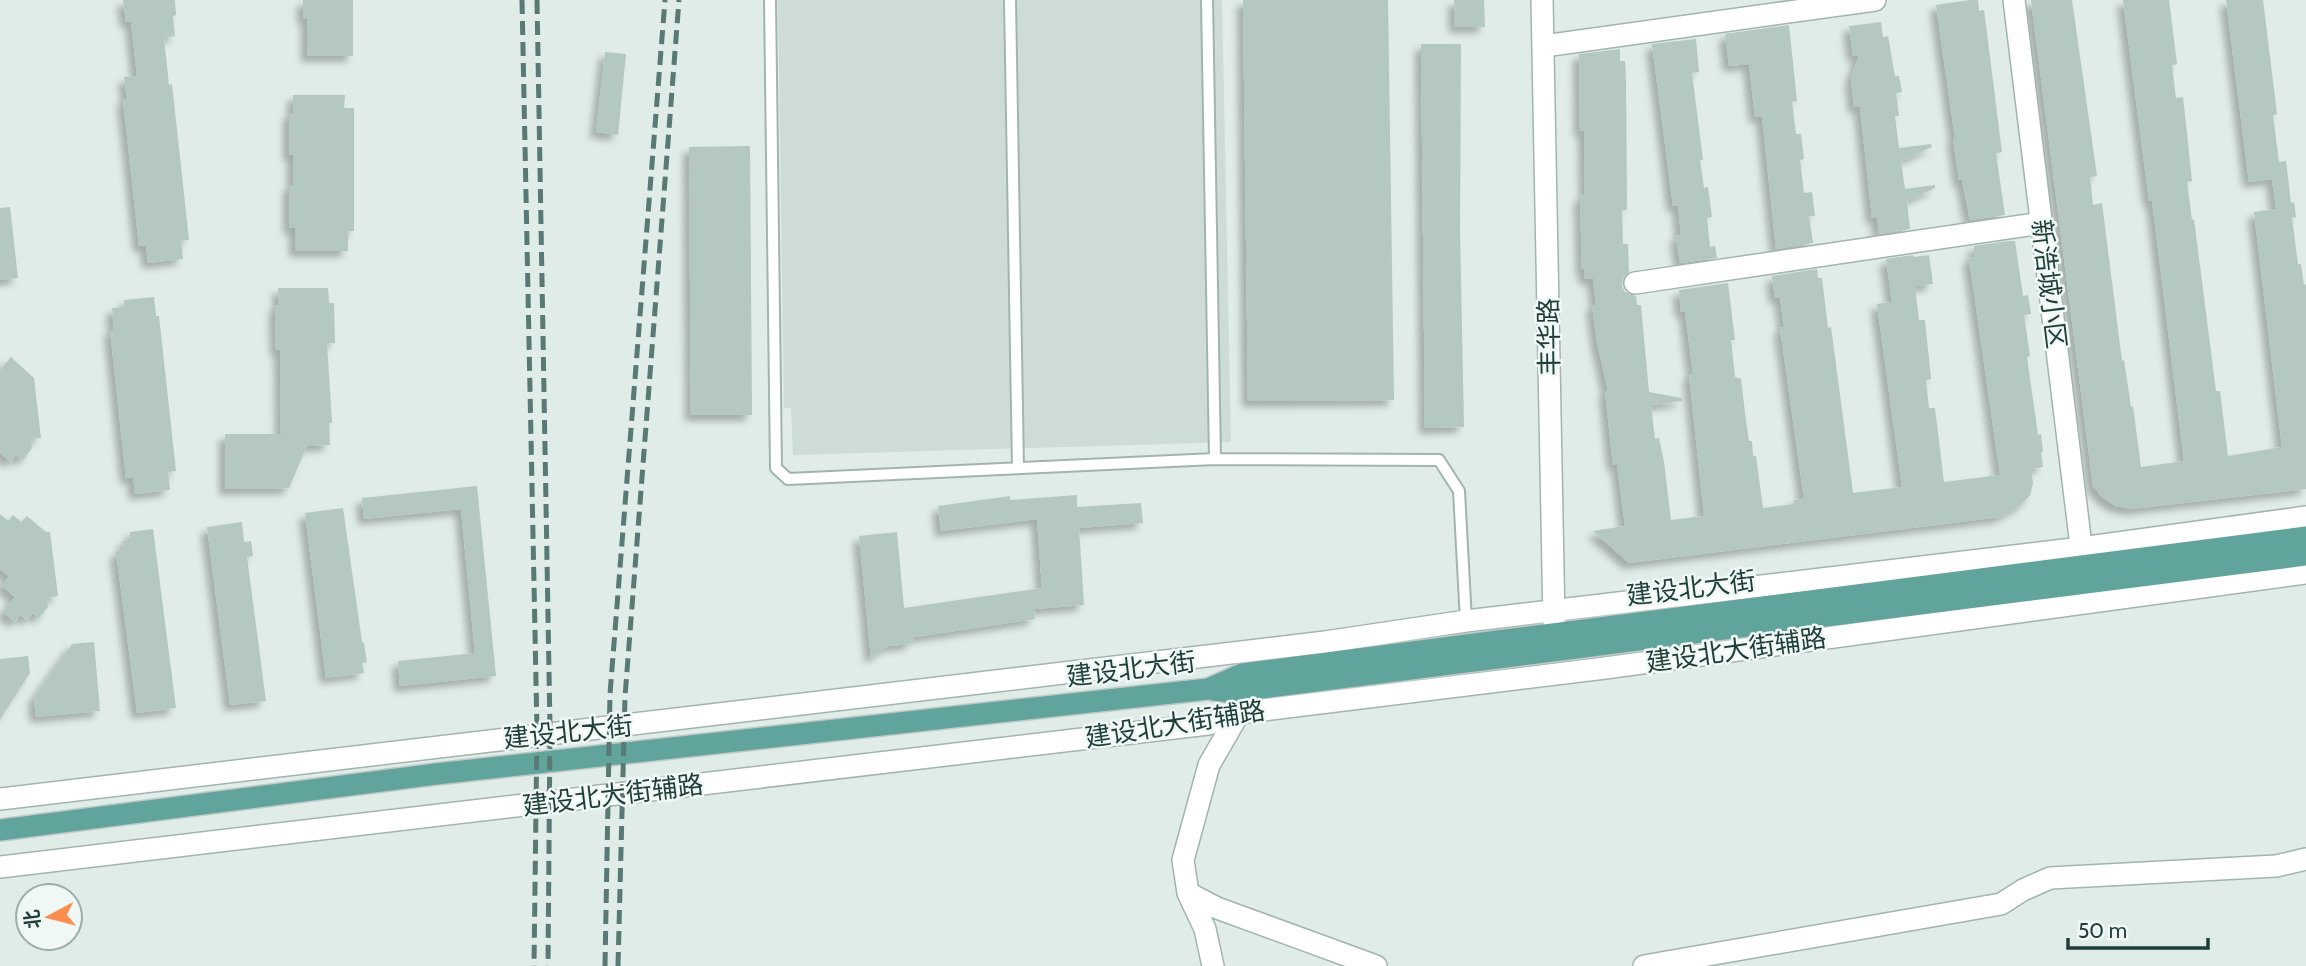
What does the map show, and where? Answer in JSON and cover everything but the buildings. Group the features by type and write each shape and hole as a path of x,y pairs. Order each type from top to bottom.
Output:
{"main road":[{"name":"建设北大街","path":"0,830 423,776 1208,689 1242,674 1555,642 2083,558 2306,537"},
{"path":"1555,642 2306,555"}],"street":[{"name":"丰华路","path":"1542,0 1554,610 1558,673"},
{"path":"1544,46 1875,0"},
{"name":"新浩城小区","path":"2014,0 2083,558"},
{"path":"1635,283 2041,223"},
{"path":"0,799 1325,642 1554,610 2083,558 2306,517"},
{"name":"建设北大街辅路","path":"0,867 1194,726 1239,713 2306,573"},
{"path":"1213,966 1205,929 1188,893 1183,860 1209,765 1239,713"},
{"path":"1644,966 2001,904 2050,878 2276,866 2306,859"},
{"path":"1188,893 1217,908 1376,966"}],"lane":[{"path":"770,0 776,468 788,479 1215,459 1439,460 1459,491 1466,621"},
{"path":"1010,0 1018,468"},
{"path":"1208,0 1215,459"}],"shaded area":[{"path":"778,0 1222,0 1231,442 793,455 791,408 784,408"}],"railway":[{"path":"522,0 537,730 534,966"},
{"path":"537,0 550,728 548,966"},
{"path":"605,966 610,694 665,0"},
{"path":"618,966 625,697 679,0"}]}
